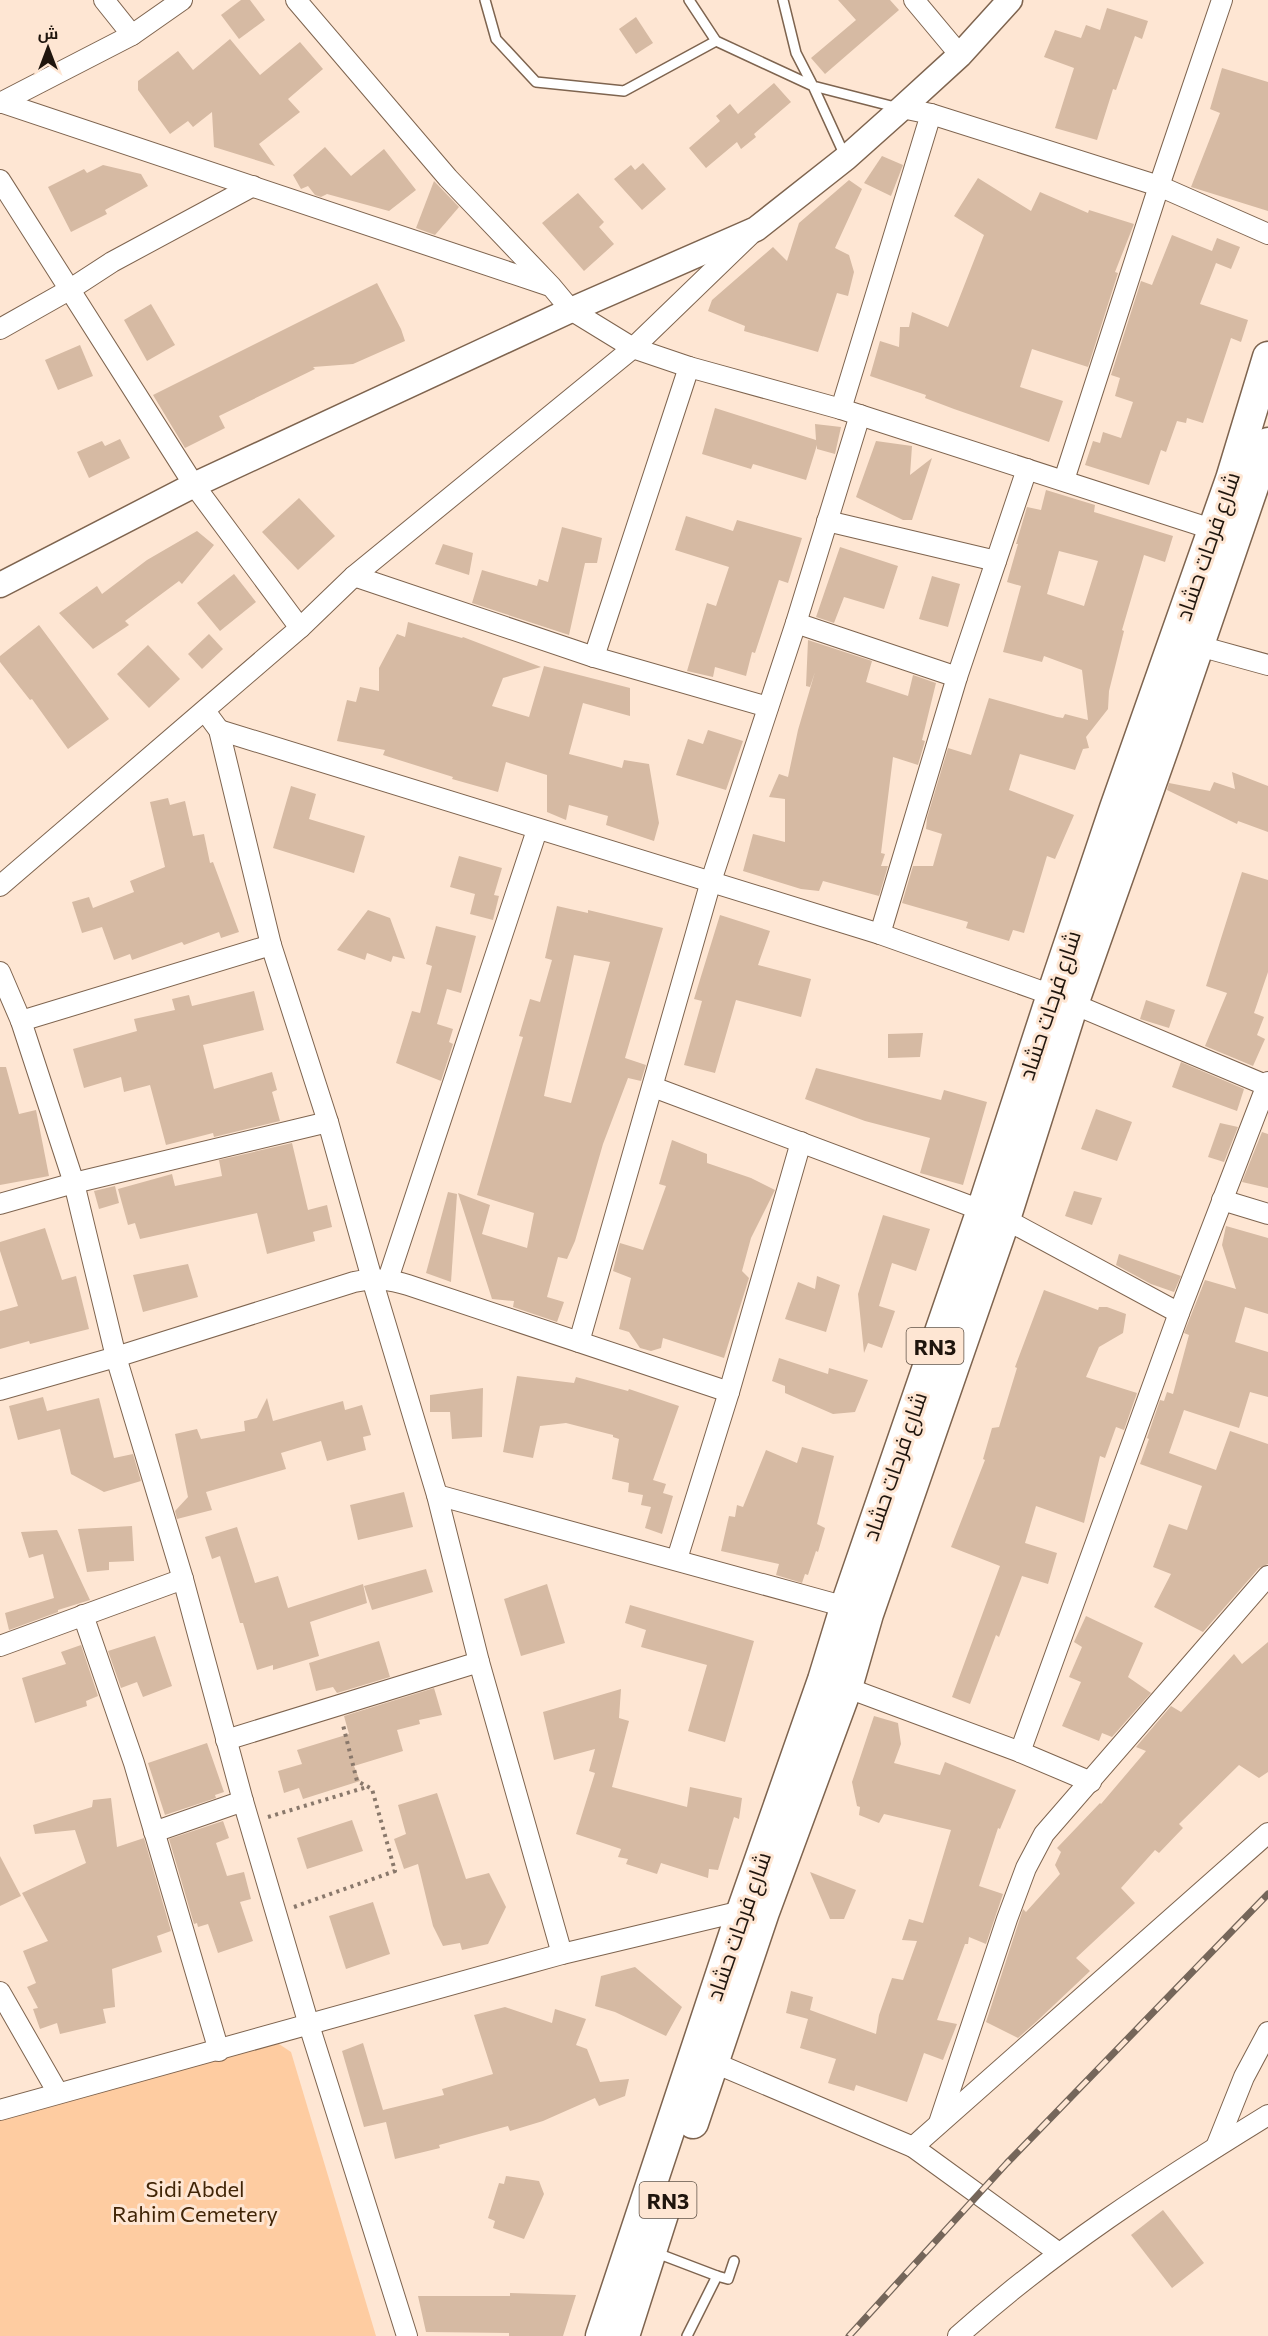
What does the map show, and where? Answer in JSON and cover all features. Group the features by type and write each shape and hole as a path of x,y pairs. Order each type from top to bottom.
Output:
{"main road":[{"name":"شارع فرحات حشاد","path":"1155,735 1199,646 1224,533 1231,479 1268,357"},
{"name":"شارع فرحات حشاد","path":"601,2336 704,2059 753,1912 835,1684 857,1610 994,1215 1062,999 1224,533 1268,443"},
{"name":"شارع فرحات حشاد","path":"624,2336 651,2251 704,2059"}],"street":[{"path":"104,0 132,35"},
{"path":"0,102 132,35 182,0"},
{"path":"296,0 448,178 571,310 633,348 689,367 850,412 1224,533"},
{"path":"914,0 960,56"},
{"path":"0,886 300,628 354,576 633,348 756,229 846,158 960,56 1010,0"},
{"path":"1064,480 1222,0"},
{"path":"0,102 551,286"},
{"path":"902,108 931,114 1159,186 1268,234"},
{"path":"579,1342 711,881 827,521 850,412 931,114"},
{"path":"0,180 194,484 300,628"},
{"path":"0,329 69,290 112,262 253,186"},
{"path":"0,585 194,484 571,310 756,229"},
{"path":"594,657 689,367"},
{"path":"880,934 957,676 1027,469"},
{"path":"827,521 996,561"},
{"path":"354,576 594,657 768,707"},
{"path":"796,623 957,676"},
{"path":"1199,646 1268,666"},
{"path":"205,711 219,730 271,945 380,1279 479,1662 562,1954"},
{"path":"219,730 880,934 1062,999 1268,1084 1179,1313 1020,1752"},
{"path":"380,1279 537,830"},
{"path":"21,1021 271,945"},
{"path":"0,972 21,1021 74,1183 116,1357 183,1579 243,1801 309,2025 407,2336"},
{"path":"653,1087 994,1215 1179,1313"},
{"path":"0,1204 74,1183 328,1122"},
{"path":"677,1560 729,1392 801,1142"},
{"path":"1222,1200 1268,1214"},
{"path":"0,1390 116,1357 354,1281 380,1279 729,1392"},
{"path":"437,1495 857,1610"},
{"path":"939,2123 1006,1920 1026,1868 1044,1834 1268,1576"},
{"path":"0,1646 183,1579"},
{"path":"83,1615 134,1763 219,2051"},
{"path":"226,1740 479,1662"},
{"path":"835,1684 1020,1752 1091,1782"},
{"path":"154,1832 243,1801"},
{"path":"913,2147 1268,1833"},
{"path":"0,2110 562,1954 753,1912"},
{"path":"0,1992 58,2093"},
{"path":"1216,2147 1244,2077 1268,2032"},
{"path":"704,2059 913,2147 1059,2253"},
{"path":"958,2336 1059,2253 1110,2215 1268,2115"}],"lane":[{"path":"485,0 496,39 536,82 624,91 716,41"},
{"path":"689,0 716,41 813,87 902,108"},
{"path":"783,0 796,53 846,158"},
{"path":"651,2251 728,2279 734,2261"},
{"path":"687,2336 717,2276"}],"path":[{"path":"276,1914 395,1871 372,1789 357,1781 338,1706"},
{"path":"250,1823 367,1786"}],"green space":[{"name":"Sidi Abdel Rahim Cemetery","path":"270,2038 291,2052 376,2336 0,2336 0,2118"}],"building":[{"path":"241,0 250,0 265,20 239,39 221,15"},
{"path":"838,0 890,0 899,10 825,74 811,58 856,20"},
{"path":"1107,8 1148,21 1142,39 1135,36 1116,90 1113,89 1097,140 1055,128 1074,68 1044,57 1055,30 1081,38 1086,25 1100,30"},
{"path":"636,17 653,43 636,54 619,29"},
{"path":"230,39 260,75 300,42 323,69 288,99 300,112 259,144 275,166 214,147 212,112 193,127 188,121 170,134 138,90 138,81 178,51 193,70"},
{"path":"1222,68 1268,82 1268,211 1191,187 1220,113 1210,109"},
{"path":"774,83 791,102 754,134 756,137 741,149 737,142 706,168 689,148 720,121 716,116 730,104 738,114"},
{"path":"325,147 351,176 384,149 416,190 389,211 327,194 321,197 315,195 308,186 301,189 293,175"},
{"path":"882,156 903,165 891,196 864,183"},
{"path":"643,163 666,189 642,210 614,179 631,165 635,170"},
{"path":"103,165 141,174 148,186 105,210 107,214 71,232 48,187 84,169 87,173"},
{"path":"978,178 1031,211 1040,192 1088,213 1089,210 1134,224 1115,272 1118,273 1088,367 1032,349 1020,387 1063,401 1049,442 954,409 925,398 926,395 870,376 880,341 899,347 900,327 909,327 912,312 948,327 984,235 954,216"},
{"path":"849,180 862,189 835,248 849,255 854,272 848,296 837,293 818,352 744,331 745,326 708,311 712,300 773,247 787,261 799,223"},
{"path":"434,181 459,207 435,235 416,228"},
{"path":"578,193 604,222 599,227 614,244 584,271 542,223"},
{"path":"1172,235 1212,251 1217,238 1240,247 1231,269 1216,263 1200,304 1248,320 1241,342 1231,338 1203,423 1187,418 1186,423 1177,421 1166,452 1161,450 1149,485 1085,465 1093,441 1100,443 1103,432 1121,438 1133,402 1115,396 1120,378 1111,375 1141,281 1152,285"},
{"path":"377,283 405,341 353,364 313,367 315,369 219,416 225,428 185,448 153,395"},
{"path":"151,304 175,345 147,361 124,320"},
{"path":"80,345 93,376 58,390 45,360"},
{"path":"715,408 816,440 815,424 841,427 835,454 817,449 817,445 806,480 753,464 751,469 702,454"},
{"path":"120,439 130,458 89,478 77,452 102,441 105,446"},
{"path":"876,441 912,446 910,475 932,458 912,520 903,520 856,497"},
{"path":"1046,490 1095,505 1094,512 1173,536 1165,562 1144,555 1122,630 1124,631 1109,691 1108,709 1086,737 1089,748 1083,749 1075,770 1020,754 1009,790 1074,815 1055,859 1047,856 1024,933 1013,930 1009,941 966,928 968,922 902,903 913,866 933,866 942,834 926,829 927,818 948,748 971,755 989,698 1057,717 1063,718 1065,714 1088,720 1082,670 1044,656 1042,662 1003,652 1021,586 1007,582 1018,544 1016,544 1027,507 1041,510","holes":["1059,551 1098,561 1084,606 1047,594"]},
{"path":"299,498 335,536 298,570 262,532"},
{"path":"686,516 733,531 737,520 802,538 788,583 779,580 755,653 752,652 746,676 715,667 713,677 687,671 707,603 716,606 729,567 675,550"},
{"path":"562,527 602,538 597,563 585,563 569,635 472,603 482,570 537,586 539,579 548,582"},
{"path":"197,531 214,545 182,584 179,581 125,621 129,625 93,649 59,613 97,586 102,594 147,560"},
{"path":"443,544 473,553 469,575 435,564"},
{"path":"840,547 898,566 884,609 844,597 834,623 816,617"},
{"path":"234,574 256,602 220,631 197,603"},
{"path":"932,576 960,584 948,627 919,619"},
{"path":"408,622 463,637 541,667 503,678 492,706 529,717 544,666 630,688 630,716 583,703 569,754 622,768 624,760 649,764 659,823 654,841 606,825 608,816 569,805 566,820 547,812 547,775 506,762 498,792 383,755 385,750 337,741 347,700 356,702 360,687 379,691 379,668 397,634 405,637"},
{"path":"39,625 109,719 68,749 32,699 30,700 0,662 0,656"},
{"path":"209,634 223,649 202,669 188,654"},
{"path":"808,640 872,661 866,682 908,696 913,675 936,683 918,765 893,757 881,853 885,854 881,866 888,866 879,896 823,881 819,891 801,889 743,871 753,834 785,842 785,799 769,797 779,774 788,777 798,730 815,672 810,687 806,686"},
{"path":"148,645 180,679 149,708 117,674"},
{"path":"708,730 743,741 726,790 676,775 688,739 703,744"},
{"path":"1232,772 1268,786 1268,832 1238,821 1237,824 1167,790 1169,783 1210,791 1214,782 1235,789"},
{"path":"291,786 316,794 309,819 365,836 354,873 273,848"},
{"path":"168,798 170,805 185,801 193,836 204,834 210,863 213,862 239,932 221,938 219,932 184,945 182,942 132,960 130,954 114,960 102,927 82,933 72,902 89,897 93,908 134,892 130,881 165,867 150,802"},
{"path":"459,856 502,868 494,895 499,896 493,920 470,914 475,894 450,887"},
{"path":"1242,872 1268,880 1268,972 1254,1013 1264,1017 1257,1035 1265,1039 1253,1066 1205,1046 1227,993 1206,986"},
{"path":"557,906 588,913 588,910 663,928 625,1058 646,1065 641,1081 628,1078 603,1144 575,1241 567,1259 558,1257 547,1297 564,1302 557,1322 513,1307 514,1301 492,1299 458,1193 490,1205 482,1234 527,1248 534,1213 477,1195 523,1037 519,1036 530,999 540,1002 552,960 545,958","holes":["574,955 610,962 571,1103 544,1096"]},
{"path":"368,910 390,918 405,959 393,956 391,962 367,953 365,960 337,950"},
{"path":"720,915 770,931 758,965 811,979 801,1017 736,1000 715,1073 684,1065 702,1001 694,999"},
{"path":"436,926 476,936 461,993 447,989 437,1024 453,1029 449,1042 453,1044 441,1081 396,1063 412,1011 420,1013 432,966 426,964"},
{"path":"254,991 264,1030 203,1045 214,1089 272,1072 277,1090 272,1092 280,1121 214,1137 213,1133 166,1145 150,1085 124,1092 121,1077 84,1088 73,1049 137,1031 134,1019 175,1010 172,999 189,995 192,1006"},
{"path":"1146,1000 1175,1010 1169,1028 1140,1019"},
{"path":"923,1033 920,1057 888,1058 888,1034"},
{"path":"1181,1062 1244,1089 1237,1111 1172,1087"},
{"path":"0,1067 6,1067 19,1114 36,1110 49,1176 0,1185"},
{"path":"816,1068 941,1100 944,1090 987,1102 963,1185 920,1173 930,1138 865,1121 805,1099"},
{"path":"1096,1109 1132,1122 1117,1161 1081,1149"},
{"path":"1220,1123 1238,1127 1224,1162 1208,1157"},
{"path":"1262,1132 1268,1134 1268,1188 1242,1182"},
{"path":"672,1140 707,1154 707,1163 751,1178 775,1190 751,1238 742,1271 749,1278 724,1358 663,1338 661,1348 651,1351 640,1348 629,1332 619,1329 631,1278 613,1271 619,1246 620,1243 643,1250 666,1186 659,1184"},
{"path":"292,1143 308,1210 327,1205 332,1227 313,1232 315,1241 267,1254 257,1213 140,1239 135,1223 128,1225 118,1189 172,1174 175,1186 222,1176 219,1160"},
{"path":"115,1186 119,1203 99,1209 94,1191"},
{"path":"1074,1191 1102,1198 1092,1225 1065,1216"},
{"path":"448,1192 457,1194 451,1282 426,1273"},
{"path":"883,1215 930,1229 916,1271 892,1263 879,1306 895,1311 882,1348 868,1343 864,1353 858,1294"},
{"path":"1226,1226 1268,1238 1268,1314 1245,1307 1235,1342 1268,1352 1268,1397 1250,1392 1239,1428 1184,1410 1169,1453 1216,1470 1230,1431 1268,1444 1268,1564 1259,1568 1203,1632 1154,1607 1171,1574 1153,1567 1169,1524 1187,1530 1202,1486 1140,1464 1160,1400 1164,1401 1167,1392 1173,1394 1189,1335 1184,1333 1205,1280 1236,1289 1222,1245"},
{"path":"45,1228 62,1280 76,1276 89,1329 0,1349 0,1311 18,1306 0,1251 0,1242"},
{"path":"1119,1254 1181,1276 1174,1292 1151,1284 1116,1265"},
{"path":"188,1264 198,1297 143,1312 133,1275"},
{"path":"817,1276 840,1285 826,1332 785,1319 798,1282 815,1289"},
{"path":"1044,1290 1098,1310 1099,1307 1107,1307 1126,1314 1123,1333 1099,1347 1086,1377 1137,1393 1124,1430 1116,1427 1105,1458 1100,1456 1084,1523 1036,1506 1025,1543 1057,1553 1048,1584 1022,1576 999,1637 996,1635 970,1704 952,1697 1000,1566 951,1547 985,1460 983,1459 992,1428 999,1427 1017,1368 1015,1367"},
{"path":"779,1358 828,1374 829,1368 868,1380 855,1412 833,1414 785,1393 785,1386 772,1381"},
{"path":"517,1376 574,1383 576,1377 628,1391 629,1389 679,1406 653,1480 666,1484 663,1493 673,1496 662,1534 645,1528 651,1507 641,1505 643,1495 628,1492 629,1483 612,1479 619,1439 613,1435 566,1423 540,1426 533,1458 503,1452"},
{"path":"483,1388 482,1437 452,1439 450,1412 430,1412 430,1395"},
{"path":"43,1397 47,1411 99,1398 114,1458 133,1454 141,1481 104,1492 71,1474 60,1429 18,1440 9,1406"},
{"path":"267,1398 273,1421 343,1401 345,1410 362,1405 371,1435 363,1437 366,1450 327,1461 321,1441 281,1453 286,1469 206,1492 212,1510 177,1519 175,1511 188,1497 175,1434 197,1429 201,1439 245,1431 244,1421 257,1418"},
{"path":"802,1447 834,1456 817,1524 825,1528 818,1552 816,1551 808,1575 805,1574 802,1583 776,1575 779,1564 721,1551 729,1516 735,1517 737,1505 743,1507 766,1450 797,1463"},
{"path":"404,1492 413,1527 358,1540 350,1505"},
{"path":"132,1526 134,1561 109,1562 109,1570 87,1572 78,1529"},
{"path":"237,1527 255,1583 278,1576 288,1608 363,1584 367,1603 310,1622 319,1656 273,1670 273,1665 257,1670 220,1556 212,1559 205,1537"},
{"path":"57,1530 90,1600 9,1630 5,1613 54,1598 43,1554 29,1558 21,1532"},
{"path":"426,1569 433,1592 372,1610 364,1586"},
{"path":"547,1584 565,1643 521,1656 504,1599"},
{"path":"630,1605 754,1641 725,1742 688,1731 707,1665 641,1647 646,1630 625,1623"},
{"path":"1086,1616 1143,1643 1128,1677 1151,1693 1112,1737 1102,1733 1099,1741 1062,1726 1081,1682 1069,1677 1082,1647 1074,1642"},
{"path":"155,1636 172,1686 143,1697 137,1682 121,1688 108,1651"},
{"path":"379,1641 390,1677 337,1693 333,1687 316,1691 309,1663"},
{"path":"1268,1642 1268,1772 1259,1778 1239,1765 1179,1824 1183,1828 1159,1853 1155,1850 1121,1888 1135,1903 1076,1958 1090,1971 1018,2038 986,2022 1023,1909 1026,1912 1060,1874 1055,1865 1061,1852 1057,1848 1101,1804 1146,1751 1136,1747 1171,1706 1181,1712 1234,1654 1242,1664"},
{"path":"81,1645 98,1696 86,1701 87,1706 35,1723 22,1678 66,1664 61,1652"},
{"path":"434,1688 442,1715 419,1720 420,1724 397,1730 403,1751 354,1766 360,1781 303,1799 299,1788 284,1793 278,1771 302,1764 297,1750 349,1734 344,1716"},
{"path":"621,1689 619,1718 629,1721 612,1787 687,1807 690,1787 742,1798 739,1819 734,1817 718,1870 709,1869 708,1878 661,1863 657,1874 626,1864 628,1859 618,1857 621,1849 576,1834 595,1773 589,1771 595,1749 554,1760 543,1712"},
{"path":"874,1716 898,1723 901,1744 894,1763 940,1775 945,1762 1016,1790 1000,1829 998,1828 979,1886 1003,1894 986,1944 969,1937 968,1944 965,1944 937,2020 957,2024 943,2060 924,2053 907,2102 856,2085 854,2091 828,2083 836,2059 800,2048 808,2019 786,2013 791,1991 813,1997 810,2010 876,2034 879,2015 892,1978 903,1980 917,1941 902,1940 909,1919 923,1923 951,1830 884,1814 879,1823 859,1815 860,1807 857,1806 852,1782"},
{"path":"207,1743 224,1792 215,1795 216,1798 165,1815 148,1763"},
{"path":"437,1793 466,1879 489,1873 506,1907 488,1944 462,1950 460,1943 443,1946 433,1926 418,1864 404,1869 394,1839 406,1834 398,1805"},
{"path":"111,1798 117,1847 144,1838 171,1931 157,1936 162,1952 112,1969 115,2007 103,2009 106,2023 60,2034 57,2023 40,2029 33,2009 38,2008 27,1987 36,1983 23,1951 48,1941 22,1893 86,1863 75,1830 35,1834 33,1825 92,1807 93,1800"},
{"path":"352,1820 363,1851 307,1869 297,1838"},
{"path":"223,1821 229,1838 216,1843 227,1876 244,1872 251,1899 240,1902 253,1941 218,1953 208,1924 198,1927 197,1923 194,1924 169,1839"},
{"path":"0,1856 21,1896 0,1906"},
{"path":"810,1872 856,1890 844,1919 830,1919"},
{"path":"373,1902 390,1954 346,1969 329,1916"},
{"path":"635,1967 682,2007 666,2036 615,2012 595,2006 601,1976"},
{"path":"505,2007 552,2023 555,2009 586,2019 576,2045 587,2049 600,2082 629,2079 625,2096 599,2106 595,2098 543,2121 510,2131 508,2126 439,2145 440,2148 395,2159 386,2122 364,2127 342,2051 363,2043 383,2110 444,2095 442,2089 493,2074 474,2015"},
{"path":"506,2176 539,2181 544,2194 524,2239 493,2228 495,2221 488,2218 499,2183 504,2184"},
{"path":"1163,2210 1204,2263 1172,2288 1131,2235"},
{"path":"510,2293 576,2295 563,2336 426,2332 418,2296 510,2296"}],"railway":[{"path":"849,2336 1007,2163 1268,1894"}]}
